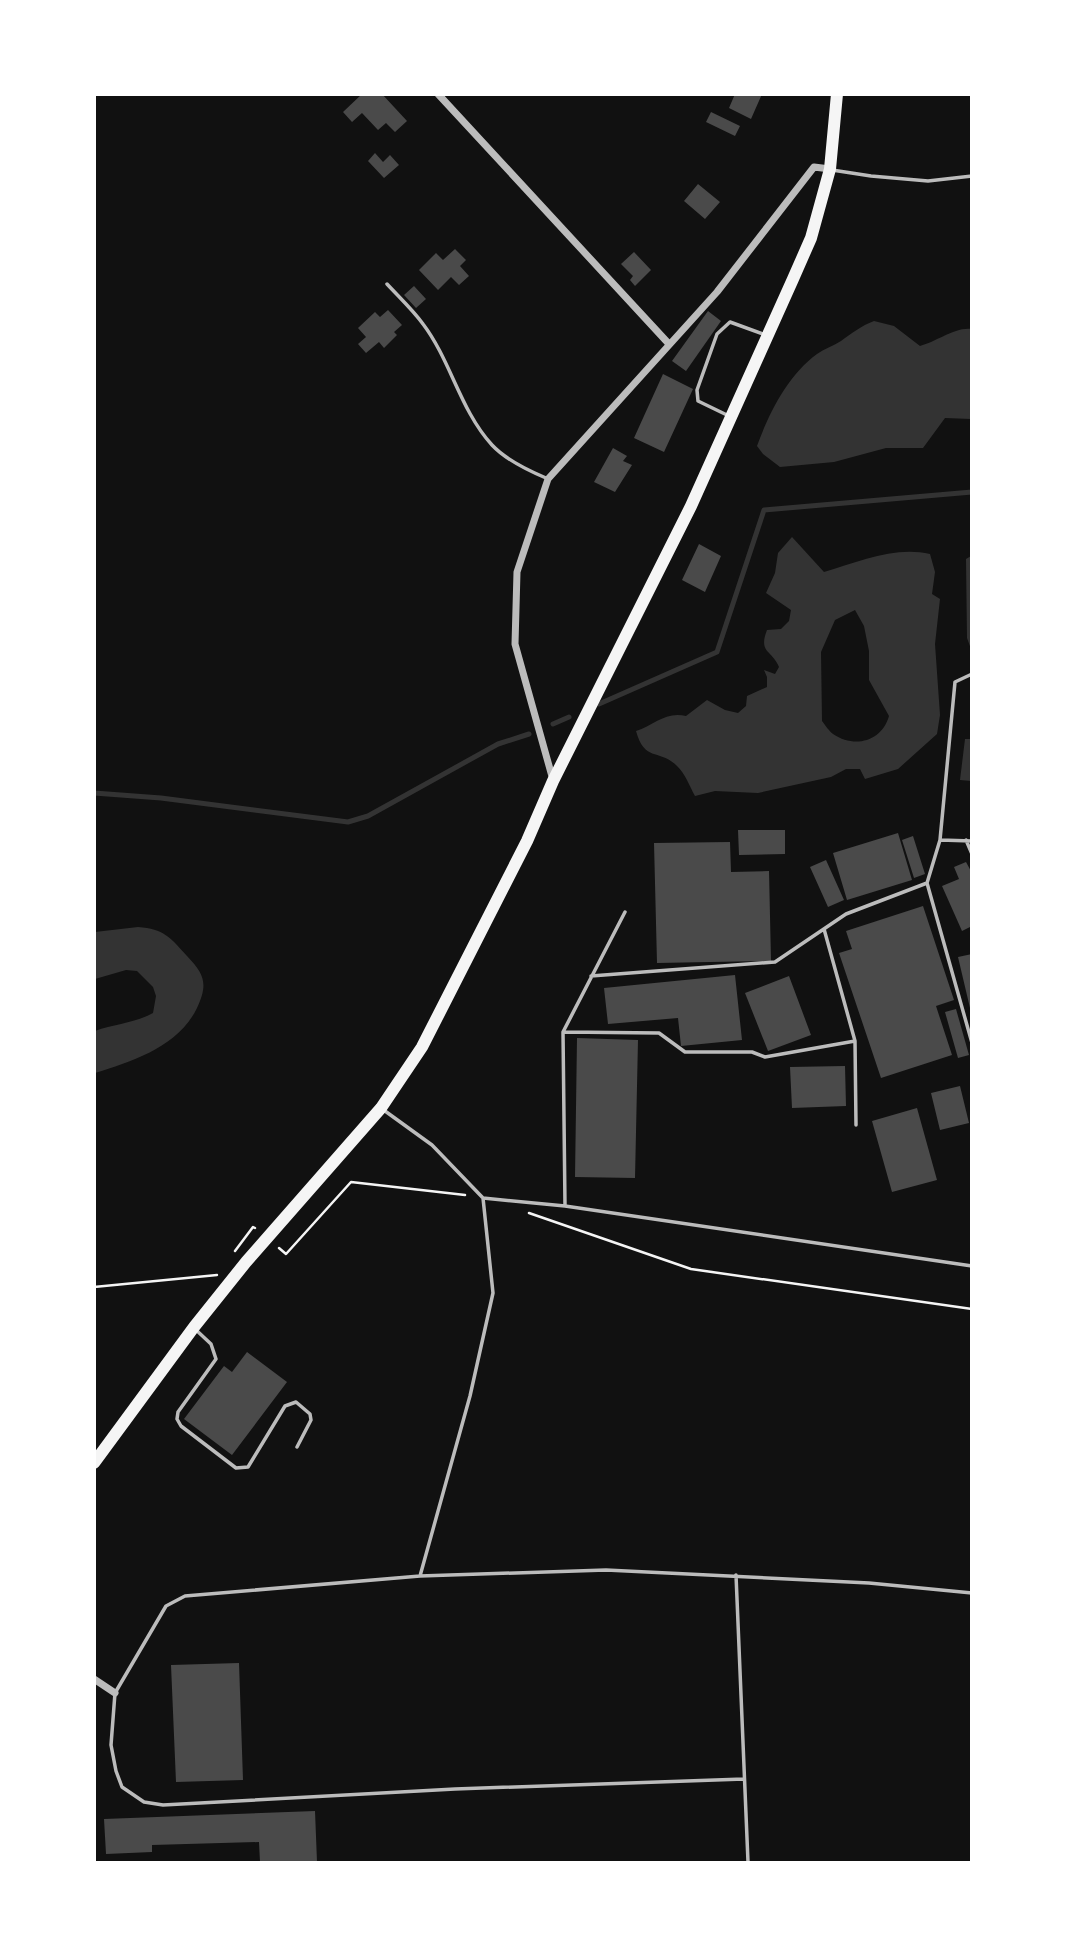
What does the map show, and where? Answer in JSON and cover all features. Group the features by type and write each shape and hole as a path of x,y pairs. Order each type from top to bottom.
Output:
{"highway":[{"path":"94,1462 237,1273 381,1108 422,1046 527,841 553,781 691,506 811,238 830,169 837,94"}],"street":[{"path":"438,94 669,344"},
{"path":"553,781 515,644 517,572 548,479 717,292 814,167 830,169"},
{"path":"94,1679 115,1693"}],"lane":[{"path":"830,169 928,181 971,176"},
{"path":"387,284 424,324 474,422 493,446 527,470 548,479"},
{"path":"731,417 698,401 697,390 718,334 730,322 768,336"},
{"path":"971,674 955,682 940,840 927,883 971,1044"},
{"path":"940,840 969,841 971,854"},
{"path":"591,976 775,962 846,914 927,883"},
{"path":"565,1206 563,1032 625,912"},
{"path":"824,929 855,1041 856,1125"},
{"path":"563,1032 659,1033 685,1052 752,1052 765,1057 855,1041"},
{"path":"381,1108 432,1145 483,1198 493,1293 470,1396 420,1576"},
{"path":"483,1198 565,1206 971,1266"},
{"path":"194,1327 211,1345 216,1359 177,1412 181,1426 236,1468 242,1469 248,1467 285,1406 296,1402 310,1414 312,1420 297,1447"},
{"path":"744,1779 455,1789 163,1805 144,1802 122,1787 111,1745 115,1693 166,1606 185,1595 420,1576 606,1570 869,1583 971,1593"},
{"path":"736,1575 748,1863"}],"path":[{"path":"369,1184 483,1198"},
{"path":"522,1211 691,1269 971,1309"},
{"path":"94,1287 237,1273"}],"shaded area":[{"path":"874,321 894,326 920,346 959,330 971,329 971,419 945,418 923,448 886,448 834,462 780,467 757,446 767,421 788,384 817,354"},
{"path":"792,537 824,572 890,554 930,554 935,572 932,594 940,599 935,644 940,715 937,734 898,769 865,779 860,769 846,769 831,777 758,793 715,791 695,796 680,769 664,757 648,751 636,731 672,715 686,716 707,700 725,710 738,713 746,706 747,696 767,687 764,670 775,674 779,667 765,647 767,630 781,629 789,621 791,610 766,593 775,573 778,553","holes":["855,610 864,626 869,651 869,680 889,716 874,737 850,741 833,734 822,721 821,652 835,620"]},
{"path":"971,556 971,649 967,638 966,559"},
{"path":"965,739 971,739 971,781 960,780"},
{"path":"138,927 160,932 176,944 201,974 203,992 189,1021 166,1043 139,1057 95,1073 95,1031 153,1013 156,996 153,987 137,971 126,970 95,979 95,932"}],"building":[{"path":"362,94 382,94 407,121 395,132 386,123 378,130 362,113 352,122 343,112"},
{"path":"735,94 762,94 751,119 729,108"},
{"path":"711,112 740,126 735,136 706,122"},
{"path":"375,153 383,162 390,155 399,165 384,178 368,161"},
{"path":"698,184 720,202 705,219 684,201"},
{"path":"455,249 466,260 460,266 469,276 459,285 451,277 438,290 419,270 436,253 443,260"},
{"path":"634,252 651,270 635,286 630,280 633,276 621,264"},
{"path":"414,286 426,299 416,308 404,295"},
{"path":"388,310 402,325 394,332 397,335 384,348 379,342 366,353 358,344 366,337 358,328 375,312 380,317"},
{"path":"708,311 721,321 686,371 672,361"},
{"path":"663,374 693,389 664,452 634,438"},
{"path":"613,448 627,456 623,461 632,465 615,492 594,482"},
{"path":"699,544 721,556 705,592 682,580"},
{"path":"738,830 785,830 785,854 739,855"},
{"path":"898,833 912,880 847,900 833,853"},
{"path":"913,836 925,874 914,878 902,840"},
{"path":"730,842 731,872 769,871 771,961 657,963 654,843"},
{"path":"826,860 844,900 828,907 810,867"},
{"path":"966,862 972,873 972,926 962,931 942,886 959,879 954,867"},
{"path":"923,906 954,1000 936,1006 952,1055 881,1078 839,953 852,949 846,931"},
{"path":"972,954 972,1007 970,1008 958,957"},
{"path":"735,975 742,1040 681,1046 678,1018 608,1024 604,988"},
{"path":"789,976 811,1035 768,1051 745,993"},
{"path":"956,1009 969,1055 958,1058 945,1012"},
{"path":"577,1038 638,1040 635,1178 575,1177"},
{"path":"845,1066 846,1106 792,1108 790,1067"},
{"path":"960,1086 969,1123 940,1130 931,1093"},
{"path":"917,1108 937,1180 892,1192 872,1121"},
{"path":"247,1352 287,1382 232,1455 184,1419 224,1366 232,1372"},
{"path":"239,1663 243,1780 176,1782 171,1665"},
{"path":"315,1811 317,1862 260,1862 259,1842 152,1845 152,1852 106,1854 104,1819"}],"waterway":[{"path":"599,704 717,652 764,510 972,492"},
{"path":"553,724 569,717"},
{"path":"94,793 161,798 348,822 368,816 498,744 529,734"}]}
